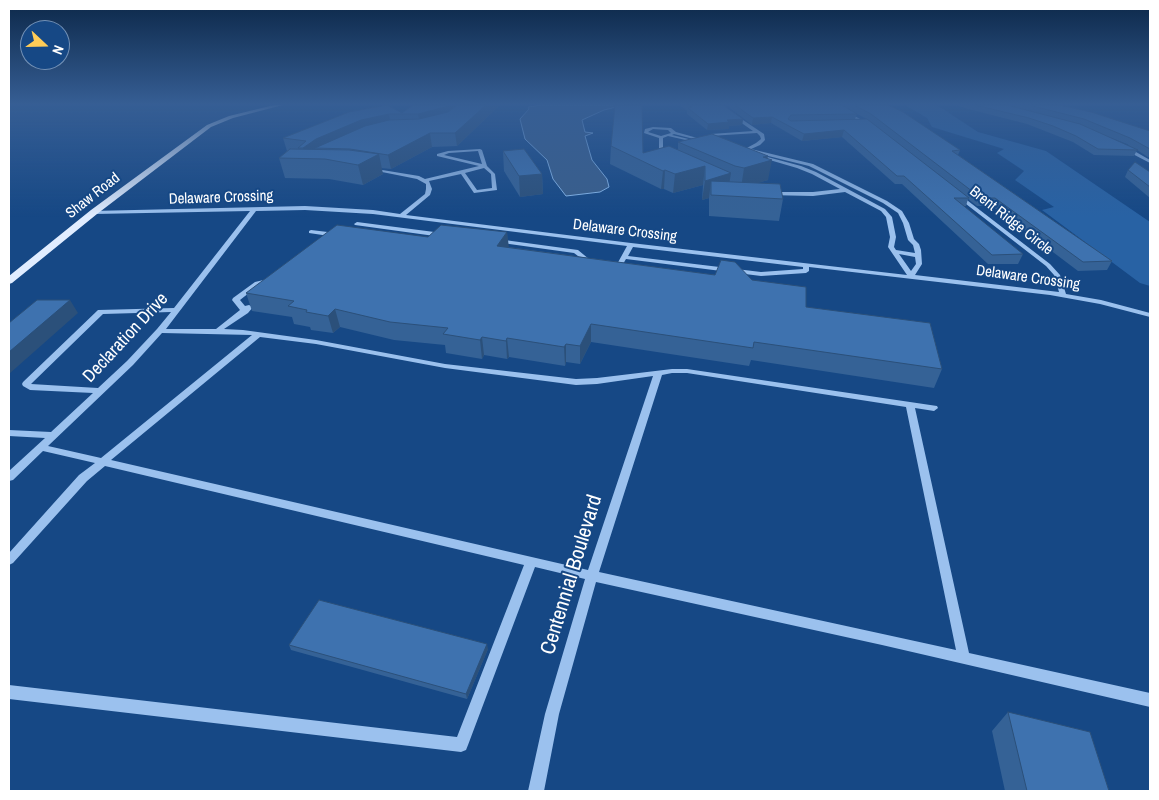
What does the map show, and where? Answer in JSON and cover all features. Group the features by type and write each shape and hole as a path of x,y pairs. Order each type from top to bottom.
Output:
{"main road":[{"name":"Shaw Road","path":"9,281 94,212 187,142"}],"street":[{"path":"660,142 661,155 667,160"},
{"path":"743,150 757,142"},
{"path":"1124,147 1150,162"},
{"path":"462,172 476,192 495,189 493,174 485,166 480,150 448,152 439,156 485,166"},
{"path":"743,150 811,165 885,202 900,212 906,222 911,240"},
{"path":"743,150 799,167 883,210 889,217 893,237 891,247 911,276 919,264 916,244 911,240 893,237"},
{"path":"424,181 485,166"},
{"path":"363,167 402,174 428,183 427,195 402,215"},
{"path":"764,194 813,194 856,188"},
{"name":"Brent Ridge Circle","path":"950,189 1048,265 1057,275 1063,295"},
{"name":"Delaware Crossing","path":"94,212 254,209 321,209 373,212 631,245 1063,295 1101,302 1150,315"},
{"name":"Declaration Drive","path":"9,477 100,391 160,330 254,209"},
{"path":"349,230 373,212"},
{"path":"357,224 452,236"},
{"path":"311,232 341,236 334,241"},
{"path":"490,240 576,251 592,264 601,265"},
{"path":"610,266 618,268 631,245"},
{"path":"896,252 918,256"},
{"path":"624,257 761,274 806,272 806,264"},
{"path":"245,311 236,300 257,283 279,282"},
{"path":"219,330 259,299"},
{"path":"100,391 30,387 26,384 101,312 176,310"},
{"path":"160,330 219,330 258,334 316,342 445,366 532,375 576,382 687,371 934,408"},
{"path":"9,560 84,478 258,334"},
{"name":"Centennial Boulevard","path":"536,791 552,714 593,576 658,373"},
{"path":"910,404 964,658"},
{"path":"9,433 53,435"},
{"path":"40,447 531,562 1150,700"},
{"path":"9,692 461,745 531,562"}],"shaded area":[{"path":"528,142 587,142 592,160 607,179 609,187 600,192 566,196 553,179 547,160"},
{"path":"982,142 1015,142 1046,151 1150,222 1150,286 1140,283 1042,210 1054,207 1015,180 1024,171 997,153 1004,149"}],"building":[{"path":"304,142 311,142 303,148 298,148"},
{"path":"328,142 412,142 388,155 350,149 315,148"},
{"path":"611,142 643,142 643,153 669,146 731,173 705,181 705,166 675,174 663,171 611,146"},
{"path":"679,142 733,142 768,156 763,157 772,160 744,168"},
{"path":"858,142 897,142 969,198 954,198 1023,254 992,255 904,176 897,176"},
{"path":"908,142 948,142 960,150 952,151 1112,261 1083,262 995,198 981,198"},
{"path":"1087,142 1121,142 1138,150 1098,149"},
{"path":"1138,142 1150,142 1150,149"},
{"path":"290,149 349,150 379,154 358,165 325,159 279,158"},
{"path":"524,149 542,174 519,176 503,151"},
{"path":"1135,162 1150,172 1150,187 1128,170"},
{"path":"711,181 780,184 783,199 711,195"},
{"path":"337,225 428,237 441,225 507,232 497,246 715,275 721,260 735,262 752,280 806,287 806,307 930,323 942,369 754,342 753,348 591,324 580,346 566,344 564,347 507,338 506,341 482,337 480,340 443,334 448,328 390,322 335,309 328,316 306,312 307,310 288,306 294,301 246,293"},
{"path":"37,300 70,300 9,352 9,323"},
{"path":"319,600 487,644 466,694 289,645"},
{"path":"1008,712 1090,732 1109,791 1027,791"}]}
